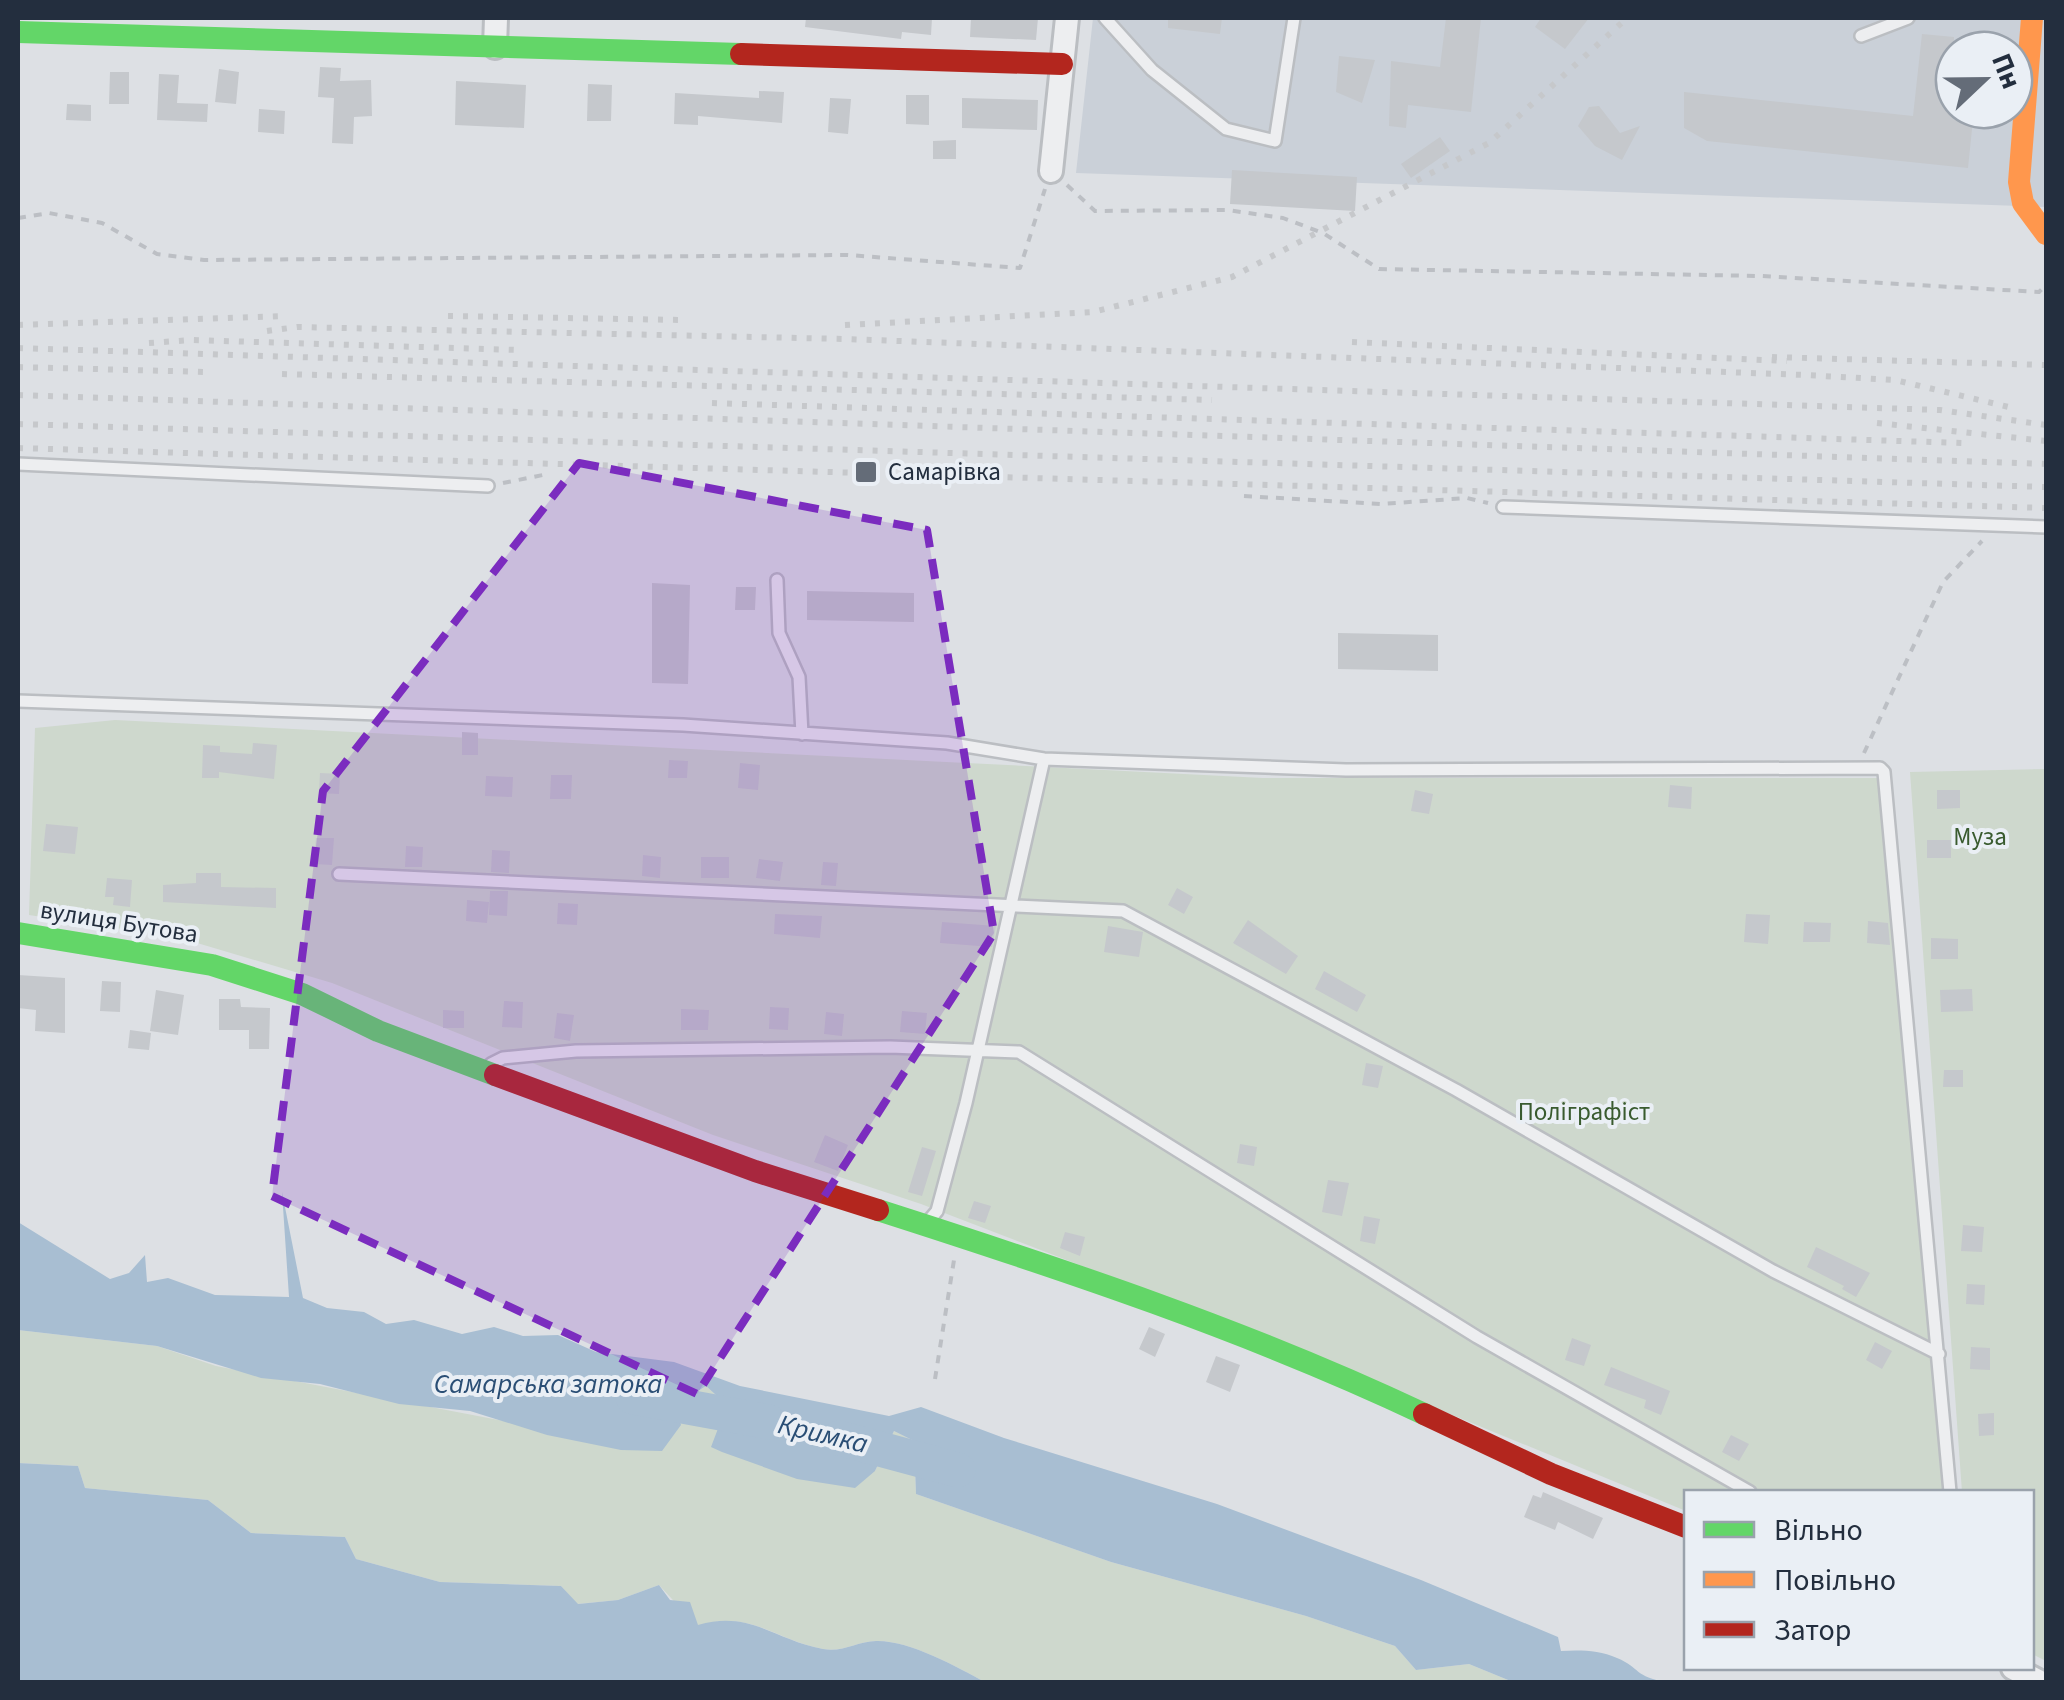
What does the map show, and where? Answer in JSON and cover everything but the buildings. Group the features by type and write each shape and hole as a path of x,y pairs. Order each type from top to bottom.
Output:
{"street":[{"path":"495,47 496,18"},
{"path":"1051,172 1067,18"},
{"path":"2032,18 2019,182 2023,203 2046,234"},
{"path":"18,32 1062,64"},
{"name":"вулиця Бутова","path":"18,933 212,965 302,994 378,1031 755,1171 1043,1263 1352,1380 1550,1474 1684,1527"},
{"path":"2017,1670 2040,1682"}],"lane":[{"path":"1105,18 1152,70 1226,130 1275,141 1294,18"},
{"path":"1861,36 1908,18"},
{"path":"18,464 488,486"},
{"path":"1503,507 2046,526"},
{"path":"777,580 780,633 799,677 802,734"},
{"path":"18,701 664,724 947,743 1044,760 1346,770 1872,766 1884,772 1950,1490"},
{"path":"926,1225 937,1211 978,1050 1044,760"},
{"path":"339,874 1122,910 1773,1270 1939,1354"},
{"path":"482,1068 503,1058 576,1050 1019,1052 1477,1337 1746,1490"}],"path":[{"path":"18,218 49,214 102,222 157,254 204,260 848,254 1020,268 1051,172 1095,211 1227,210 1283,218 1323,233 1380,269 1761,276 1974,291 2040,292 2046,285"},
{"path":"488,486 543,475"},
{"path":"1244,496 1381,504 1467,498 1503,507"},
{"path":"1858,766 1943,582 1997,525"},
{"path":"935,1380 958,1235"}],"highlighted area":[{"path":"579,463 927,530 994,933 697,1394 272,1196 323,791"}],"shaded area":[{"path":"1093,18 2046,18 2046,207 1076,173"}],"green space":[{"name":"Поліграфіст","path":"115,720 1263,778 1883,778 1948,1490 1684,1490 1684,1510 1207,1314 921,1204 713,1135 332,983 177,937 29,915 35,728"},
{"name":"Муза","path":"2046,769 2046,1661 2034,1655 2034,1490 1962,1490 1910,772"},
{"path":"18,1330 157,1346 216,1366 504,1421 676,1406 706,1386 727,1405 875,1471 894,1431 914,1441 916,1494 1111,1562 1306,1616 1395,1646 1416,1670 1469,1664 1513,1682 985,1682 932,1655 889,1642 830,1650 748,1623 697,1626 659,1585 618,1600 577,1604 561,1586 440,1582 356,1559 345,1537 251,1533 208,1500 85,1488 78,1466 18,1463"}],"water":[{"name":"Самарська затока","path":"282,1192 303,1298 327,1308 364,1312 386,1324 414,1320 462,1334 494,1327 523,1336 558,1335 596,1352 674,1362 740,1386 889,1416 921,1407 1004,1438 1217,1504 1421,1580 1558,1637 1561,1651 1610,1655 1649,1678 1667,1682 1513,1682 1469,1664 1416,1670 1395,1646 1306,1616 1111,1562 916,1494 914,1441 894,1431 875,1471 855,1488 797,1479 722,1452 711,1447 727,1405 706,1386 676,1405 681,1425 662,1451 621,1450 547,1435 470,1411 399,1404 320,1384 261,1378 157,1346 18,1330 18,1222 110,1279 129,1273 145,1255 147,1282 168,1278 215,1295 289,1297"},
{"path":"18,1463 78,1466 85,1488 208,1500 251,1533 345,1537 356,1559 440,1582 561,1586 578,1604 618,1600 659,1585 670,1600 690,1602 698,1625 733,1621 830,1650 889,1642 932,1656 985,1682 18,1682"}],"waterway":[{"name":"Кримка","path":"633,1397 769,1422"},
{"name":"Кримка","path":"839,1438 958,1470"}],"railway":[{"path":"845,325 1093,312 1232,277 1489,143 1627,18"},
{"path":"18,325 287,316"},
{"path":"448,316 683,320"},
{"path":"267,331 297,327 845,339 1805,375 1895,380 2013,408"},
{"path":"149,343 192,340 519,350"},
{"path":"1352,342 1787,361"},
{"path":"18,348 1940,410 2046,425"},
{"path":"1772,357 2046,365"},
{"path":"18,367 207,372"},
{"path":"282,374 1212,400"},
{"path":"18,395 2046,464"},
{"path":"712,403 1962,443"},
{"path":"1877,423 2046,441"},
{"path":"18,424 2046,487"},
{"path":"18,448 2046,508"}],"traffic: fast":[{"path":"18,32 741,54"},
{"path":"18,933 212,965 302,994 378,1031 495,1075"},
{"path":"878,1210 1223,1329 1424,1414"}],"traffic: slow":[{"path":"2032,18 2019,182 2023,203 2046,234"}],"traffic: jam":[{"path":"741,54 1062,64"},
{"path":"495,1075 755,1171 878,1210"},
{"path":"1424,1414 1551,1474 1684,1526"}],"place":[{"name":"Самарівка","path":"866,472"}]}
